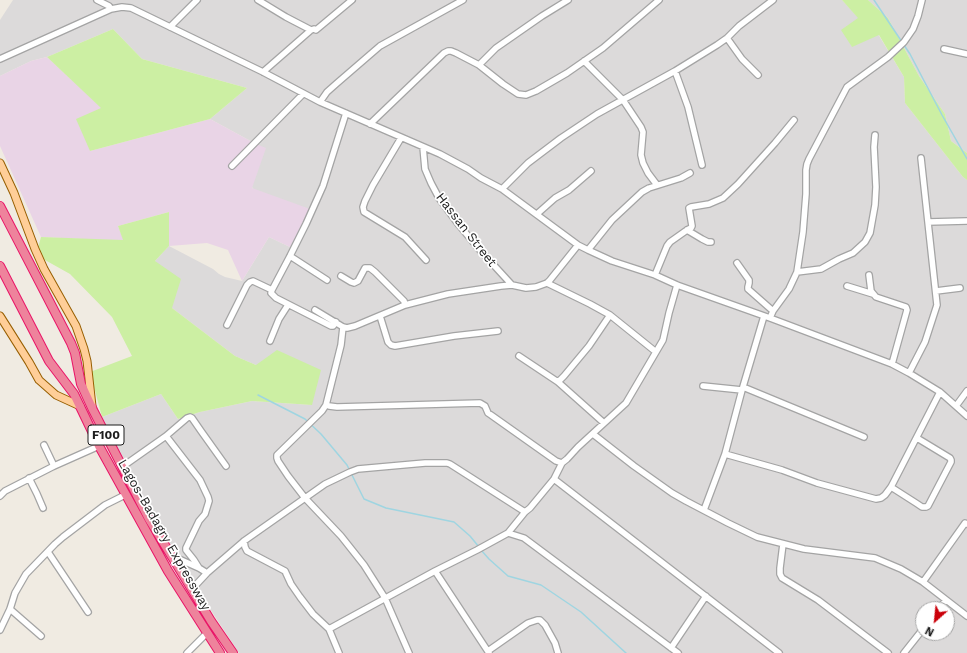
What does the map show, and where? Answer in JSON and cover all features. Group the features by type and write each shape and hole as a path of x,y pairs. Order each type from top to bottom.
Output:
{"highway":[{"name":"Lagos-Badagry Expressway","path":"0,206 71,343 75,354 81,384 149,520 170,556 232,653"},
{"name":"Lagos-Badagry Expressway","path":"0,266 49,361 74,394 125,495 176,585 220,653"}],"main road":[{"name":"Lagos-Badagry Expressway","path":"0,163 14,193 44,269 76,326 87,361 93,410"},
{"path":"1,320 39,380 56,395 80,406"}],"street":[{"path":"97,0 109,6 111,9"},
{"path":"170,27 197,0"},
{"path":"258,0 311,30 316,30 352,0"},
{"path":"320,102 327,92 380,46 463,0"},
{"path":"479,65 496,48 568,0"},
{"path":"370,124 444,53 448,51 456,53 479,65 518,94 526,95 568,74 603,48 659,0"},
{"path":"502,189 528,163 561,138 597,114 675,71 717,45 773,0"},
{"path":"704,510 725,454 743,389 767,317 789,289 797,272 803,232 807,164 847,87 888,57 902,43 913,29 922,0"},
{"path":"0,59 111,9 122,7 131,8 263,72 303,94 462,165 481,178 502,189 578,245 588,250 612,261 655,275 676,285 767,317 892,364 940,392 967,416"},
{"path":"263,72 311,30"},
{"path":"727,38 742,59 758,75"},
{"path":"944,49 967,54"},
{"path":"584,61 623,100 641,127 643,164 657,185"},
{"path":"675,71 688,107 702,164"},
{"path":"232,166 303,94"},
{"path":"336,322 334,326 331,326 288,305 273,296 272,290 306,224 323,186 346,114"},
{"path":"655,275 670,242 691,228 689,208 691,206 709,204 727,195 770,149 794,120"},
{"path":"797,272 821,269 853,253 865,242 870,233 875,205 875,135"},
{"path":"401,138 373,185 365,201 363,207 364,212 405,238 426,260"},
{"name":"Hassan Street","path":"423,147 425,169 439,198 474,243 512,285"},
{"path":"909,373 925,342 938,305 921,158"},
{"path":"537,214 555,198 569,190 592,171"},
{"path":"588,250 612,220 642,192 657,185 681,178 690,173"},
{"path":"928,222 967,221"},
{"path":"687,230 702,239 711,242"},
{"path":"315,310 347,328 405,305 448,294 512,285 520,287 536,287 546,283 578,245"},
{"path":"290,256 327,280"},
{"path":"737,263 750,280 748,289 773,311"},
{"path":"341,276 354,283 358,281 365,268 370,268 404,301 405,305"},
{"path":"869,275 871,291 873,294"},
{"path":"227,325 247,285 250,282 253,281 272,290"},
{"path":"546,283 610,315 656,352"},
{"path":"329,629 508,533 554,479 562,463 626,404 663,340 676,285"},
{"path":"847,286 906,307 907,310 892,364"},
{"path":"936,291 960,288"},
{"path":"270,341 279,319 288,305"},
{"path":"558,382 589,346 610,315"},
{"path":"380,316 388,342 395,346 454,336 498,331"},
{"path":"343,327 341,345 326,404 322,411 277,455 277,458 288,476 305,498 341,536 364,565 385,598 409,653"},
{"path":"519,356 558,382 604,423"},
{"path":"703,386 743,389 864,436"},
{"path":"956,406 967,391"},
{"path":"725,454 782,470 817,483 876,499 881,498 886,495 891,487 940,392"},
{"path":"326,404 337,407 480,403 485,406 488,413 556,461 562,463"},
{"path":"122,467 190,417 226,466"},
{"path":"593,434 634,466 672,492 728,523 757,536 783,544 804,549 875,558 901,569 923,582 967,616"},
{"path":"166,436 200,480 208,497 205,514 199,521 186,548 199,568"},
{"path":"891,487 916,503 926,507 928,506 951,460 917,438"},
{"path":"44,445 54,466"},
{"path":"0,496 5,491 29,478 99,446"},
{"path":"192,589 207,573 244,541 325,484 358,469 425,463 447,463 525,512"},
{"path":"29,478 43,508"},
{"path":"554,479 779,653"},
{"path":"0,630 10,609 15,593 26,574 63,537 105,505 125,495"},
{"path":"923,582 964,524 967,524"},
{"path":"508,533 524,538 678,653"},
{"path":"244,541 247,551 285,571 290,584 313,614 329,629 339,653"},
{"path":"783,544 780,568 782,578 818,600 888,653"},
{"path":"48,552 88,612"},
{"path":"170,556 199,568 207,573"},
{"path":"435,571 489,652 528,623 537,620 542,622 549,632 558,653"},
{"path":"671,648 706,596"},
{"path":"10,609 40,636"},
{"path":"187,653 207,633"},
{"path":"904,653 915,639"}],"shaded area":[{"path":"13,0 842,0 859,18 851,46 878,34 904,77 905,103 963,177 967,180 967,653 239,653 118,469 102,417 161,394 178,419 200,412 252,401 312,405 256,365 235,356 172,308 155,261 169,246 225,277 242,281 269,237 290,247 252,187 256,144 210,119 247,88 142,59 113,29 47,57 31,61 0,76 0,20"},
{"path":"868,0 967,0 967,153 951,141 945,114 919,76 888,18"},
{"path":"47,57 102,108 90,151 210,119 266,148 252,188 310,209 290,247 269,237 242,281 228,250 207,243 169,246 169,212 118,226 124,241 41,237 0,146 0,76 31,61"}],"green space":[{"path":"842,0 868,0 888,18 919,76 945,114 951,141 967,153 967,180 963,177 905,103 904,77 879,35 852,47 841,30 858,18"},
{"path":"113,29 142,59 247,88 210,119 90,151 76,119 101,108 47,57"},
{"path":"169,212 169,246 155,261 181,279 172,308 235,356 256,365 277,350 321,370 312,405 252,401 200,412 178,419 161,394 102,417 90,372 132,356 112,317 70,274 36,255 41,237 123,240 118,226"}],"waterway":[{"path":"874,0 902,42"},
{"path":"904,45 967,159"},
{"path":"258,395 305,419 321,434 349,469"},
{"path":"351,473 364,499 386,508 454,522 470,536 479,547"},
{"path":"481,550 508,576 541,585 581,612 626,653"}]}
